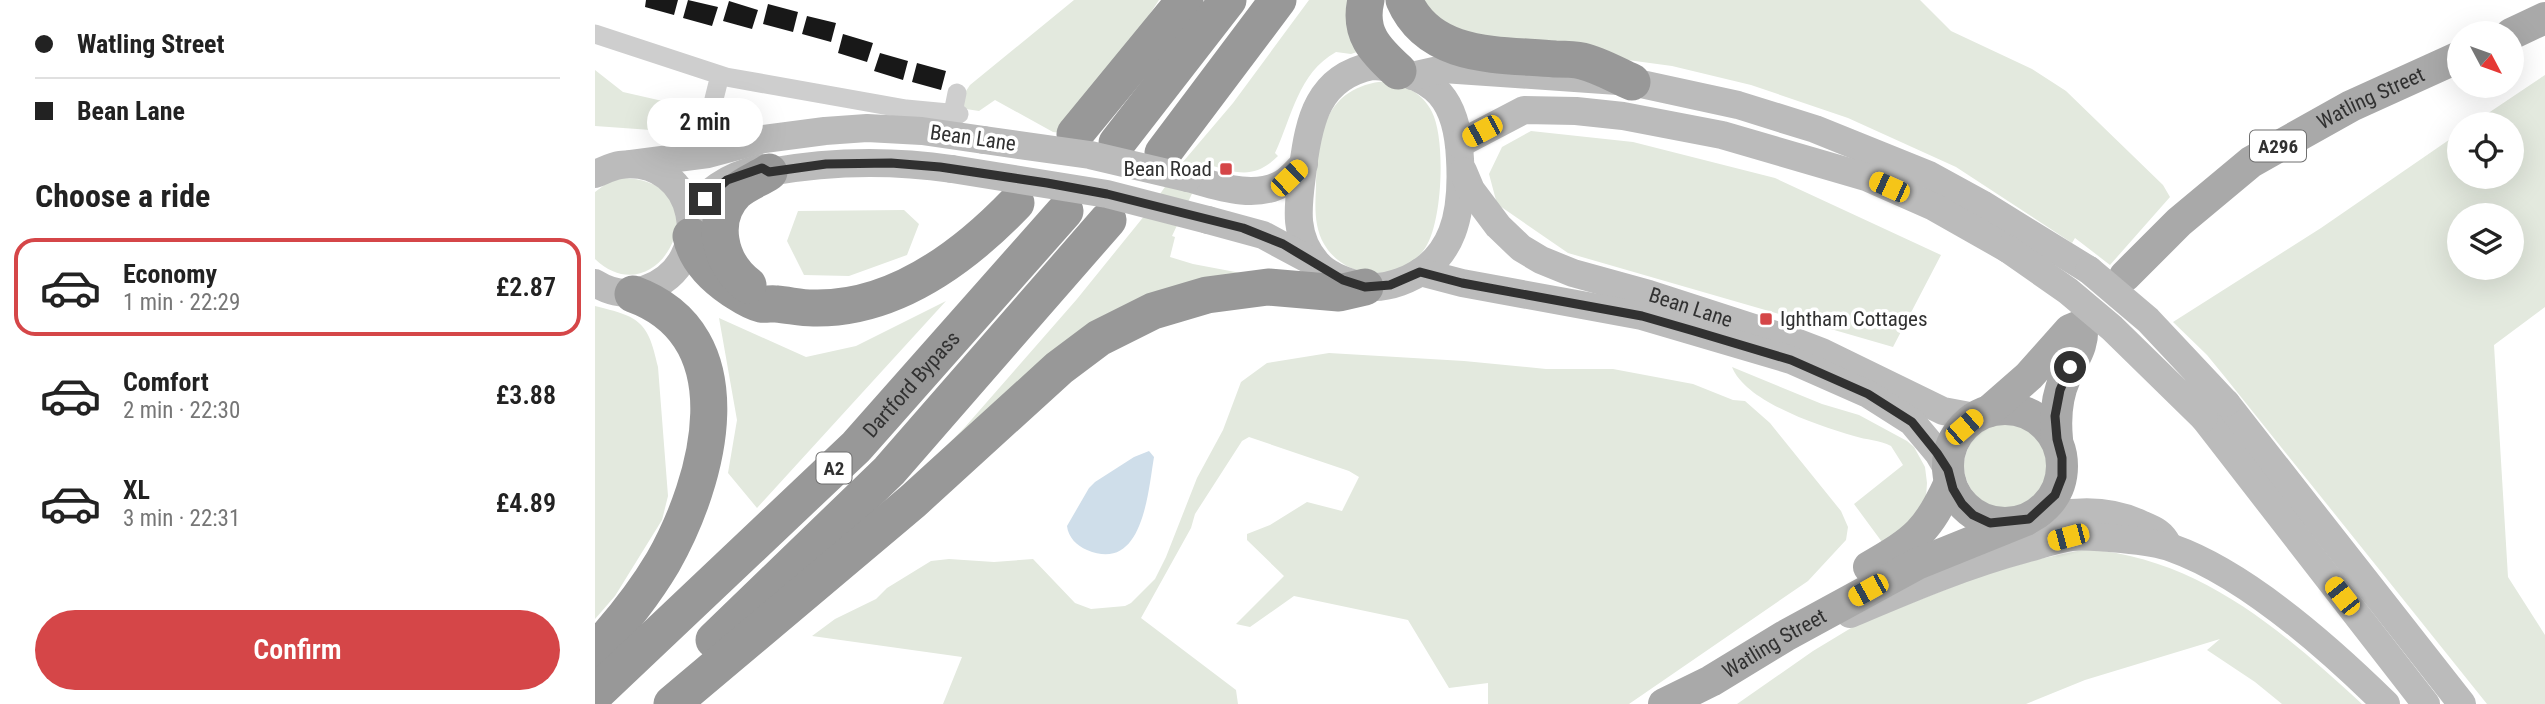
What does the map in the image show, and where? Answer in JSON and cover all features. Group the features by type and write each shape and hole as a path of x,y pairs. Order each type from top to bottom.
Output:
{"highway":[{"path":"1075,134 1185,0"},
{"path":"1117,143 1228,0"},
{"path":"1163,153 1278,0"},
{"path":"1366,0 1364,19 1368,38 1375,49 1405,74"},
{"path":"1404,0 1423,29 1451,46 1481,53 1582,61 1632,82"},
{"path":"769,172 734,194 723,213 720,233 725,254 734,271 744,282 776,303"},
{"path":"692,229 696,253 726,285 760,304 776,303 814,309 860,303 899,290 927,276 954,258 1016,203"},
{"name":"Dartford Bypass","path":"595,694 856,447 1065,211"},
{"name":"Dartford Bypass","path":"648,704 889,471 1108,220"},
{"path":"672,704 923,492 1059,368 1100,338 1153,311 1215,293 1261,287 1339,293 1365,287"},
{"path":"595,651 639,598 674,541 693,498 708,437 709,396 697,348 670,314 654,303 633,295"}],"main road":[{"path":"2524,28 2545,18"},
{"name":"Watling Street","path":"2125,276 2179,222 2251,162 2351,106 2447,62"},
{"path":"1378,66 1405,74 1431,86 1443,97 1454,122 1459,144 1462,190 1454,227 1441,252 1420,272 1390,285 1365,287 1343,280 1320,267 1306,248 1298,220 1298,202 1312,117 1330,89 1358,69 1378,66"},
{"path":"1405,74 1443,69 1632,82 1738,105 1815,129 1930,175 2013,238 2068,291 2215,411 2462,704"},
{"path":"1459,144 1524,110 1576,111 1623,116 1710,132 1866,177 2013,238"},
{"name":"Bean Lane","path":"610,166 708,154 764,139 867,128 922,131 1090,155 1240,190 1260,190 1280,185 1304,164"},
{"name":"Bean Lane","path":"1459,144 1463,168 1471,190 1502,231 1536,257 1573,273 1649,294 1789,339 1822,352 1943,411 1982,414"},
{"name":"Bean Lane","path":"692,229 694,214 701,204 722,183 736,175 762,168 769,172 826,164 874,163 952,169 1095,192 1263,234 1320,267"},
{"path":"595,283 613,291 633,295 654,287 676,271 683,260 692,229 685,198 669,178 645,166 610,166"},
{"name":"Bean Lane","path":"1420,272 1462,283 1642,316 1791,360 1868,394 1912,422 1937,453 1949,476"},
{"path":"2028,519 2055,495 2062,477 2062,458 2055,416 2065,377 2084,340 2082,325 2070,330 2029,376 1964,427 1949,455 1949,476 1962,504 1983,521 1990,523 2028,519 2068,512 2106,512 2128,518 2163,535 2169,547"},
{"path":"1982,414 2009,409 2028,413 2044,424 2057,439"},
{"path":"2215,411 2426,704"},
{"name":"Watling Street","path":"1669,701 1691,682 1913,540 1934,516 1949,476"},
{"name":"Watling Street","path":"1669,701 1711,681 1785,636 1917,564 2028,519"},
{"path":"1669,701 1709,691 1826,625 1987,559 2068,537 2087,536 2169,547 2211,567 2277,610 2347,667 2386,704"}],"street":[{"name":"Bean Lane","path":"595,34 720,75 906,109 956,114 957,93"},
{"path":"715,99 720,75"}],"shaded area":[{"path":"1074,0 1159,0 1111,73 1061,133 1053,132 995,100 979,111 966,109 963,105 964,94 970,85"},
{"path":"1309,0 1356,0 1360,51 1351,54 1336,52 1313,72 1304,84 1292,111 1275,153 1278,156 1269,164 1252,172 1235,172 1206,164 1172,236 1175,237 1170,257 1246,274 1190,285 883,511 965,427 1077,299 1145,215 1182,163 1233,103"},
{"path":"1417,0 1920,0 1951,31 2032,69 2066,91 2163,185 2170,197 2110,265 2075,238 2072,243 1956,167 1848,118 1751,85 1672,66 1466,38"},
{"path":"595,70 623,92 711,112 651,130 595,126"},
{"path":"2545,75 2545,307 2494,345 2508,577 2545,635 2545,704 2487,704 2207,355 2173,322 2321,228 2447,141 2447,189 2524,189 2524,112 2490,112 2511,98 2524,98 2524,89"},
{"path":"1386,81 1413,91 1424,100 1432,112 1439,142 1440,183 1435,223 1423,251 1400,268 1372,273 1345,265 1333,256 1324,244 1318,231 1316,216 1317,167 1323,132 1337,103 1365,85"},
{"path":"1531,131 1633,142 1775,178 1941,255 1893,347 1568,253 1497,204 1489,174 1502,147"},
{"path":"623,178 654,185 672,201 677,221 672,243 660,261 641,273 619,273 595,259 595,192 607,183"},
{"path":"904,210 919,224 907,255 849,276 804,275 787,241 798,211"},
{"path":"946,301 757,508 728,473 737,420 719,318 806,357 856,346"},
{"path":"595,306 632,318 646,330 650,340 658,367 668,496 662,520 615,596 595,619"},
{"path":"1329,353 1546,369 1613,369 1693,384 1733,400 1745,401 1770,423 1841,511 1848,527 1846,540 1808,581 1629,704 1488,704 1488,683 1449,688 1408,620 1294,596 1250,627 1236,624 1284,576 1247,540 1247,534 1270,525 1307,502 1342,511 1359,477 1349,471 1249,437 1242,441 1195,514 1191,528 1141,618 1236,690 1238,704 943,704 962,657 812,636 835,619 876,599 887,588 931,561 949,559 994,562 1033,559 1075,603 1091,609 1131,603 1155,579 1166,557 1197,478 1223,430 1241,382 1267,363"},
{"path":"1732,367 1822,404 1859,415 1914,447 1925,467 1926,497 1906,528 1882,542 1854,504 1903,465 1891,446 1822,426 1785,411 1752,391 1740,380"},
{"path":"2006,424 2022,427 2036,436 2045,450 2048,466 2045,482 2036,496 2022,505 2006,508 1990,505 1976,496 1967,482 1964,466 1967,450 1976,436 1990,427"},
{"path":"2087,549 2128,555 2167,567 2237,602 2301,650 2362,704 2282,704 2207,650 2220,639 2085,680 2026,704 1737,704 1813,651 1856,625 1985,574"}],"water":[{"path":"1149,451 1154,457 1149,490 1139,526 1131,540 1120,551 1106,554 1080,546 1071,537 1067,526 1089,488 1134,457"}],"building":[{"path":"646,0 678,0 674,15 645,7"},
{"path":"688,0 718,7 712,26 683,18"},
{"path":"729,1 758,10 752,29 723,21"},
{"path":"768,4 798,12 793,32 763,24"},
{"path":"807,16 836,23 831,42 802,34"},
{"path":"843,34 873,43 867,62 838,53"},
{"path":"880,53 908,61 903,80 874,71"},
{"path":"917,63 946,71 941,90 912,82"}],"place":[{"name":"Bean Road","path":"1226,169"},
{"name":"Ightham Cottages","path":"1766,319"}],"route":[{"path":"705,199 727,180 762,168 769,172 826,164 874,163 940,167 1107,194 1243,228 1283,244 1330,274 1365,287 1390,285 1420,272 1462,283 1642,316 1791,360 1868,394 1912,422 1948,470 1955,494 1962,504 1973,515 1990,523 2029,519 2055,495 2062,477 2062,458 2055,416 2060,390 2070,367"}]}
